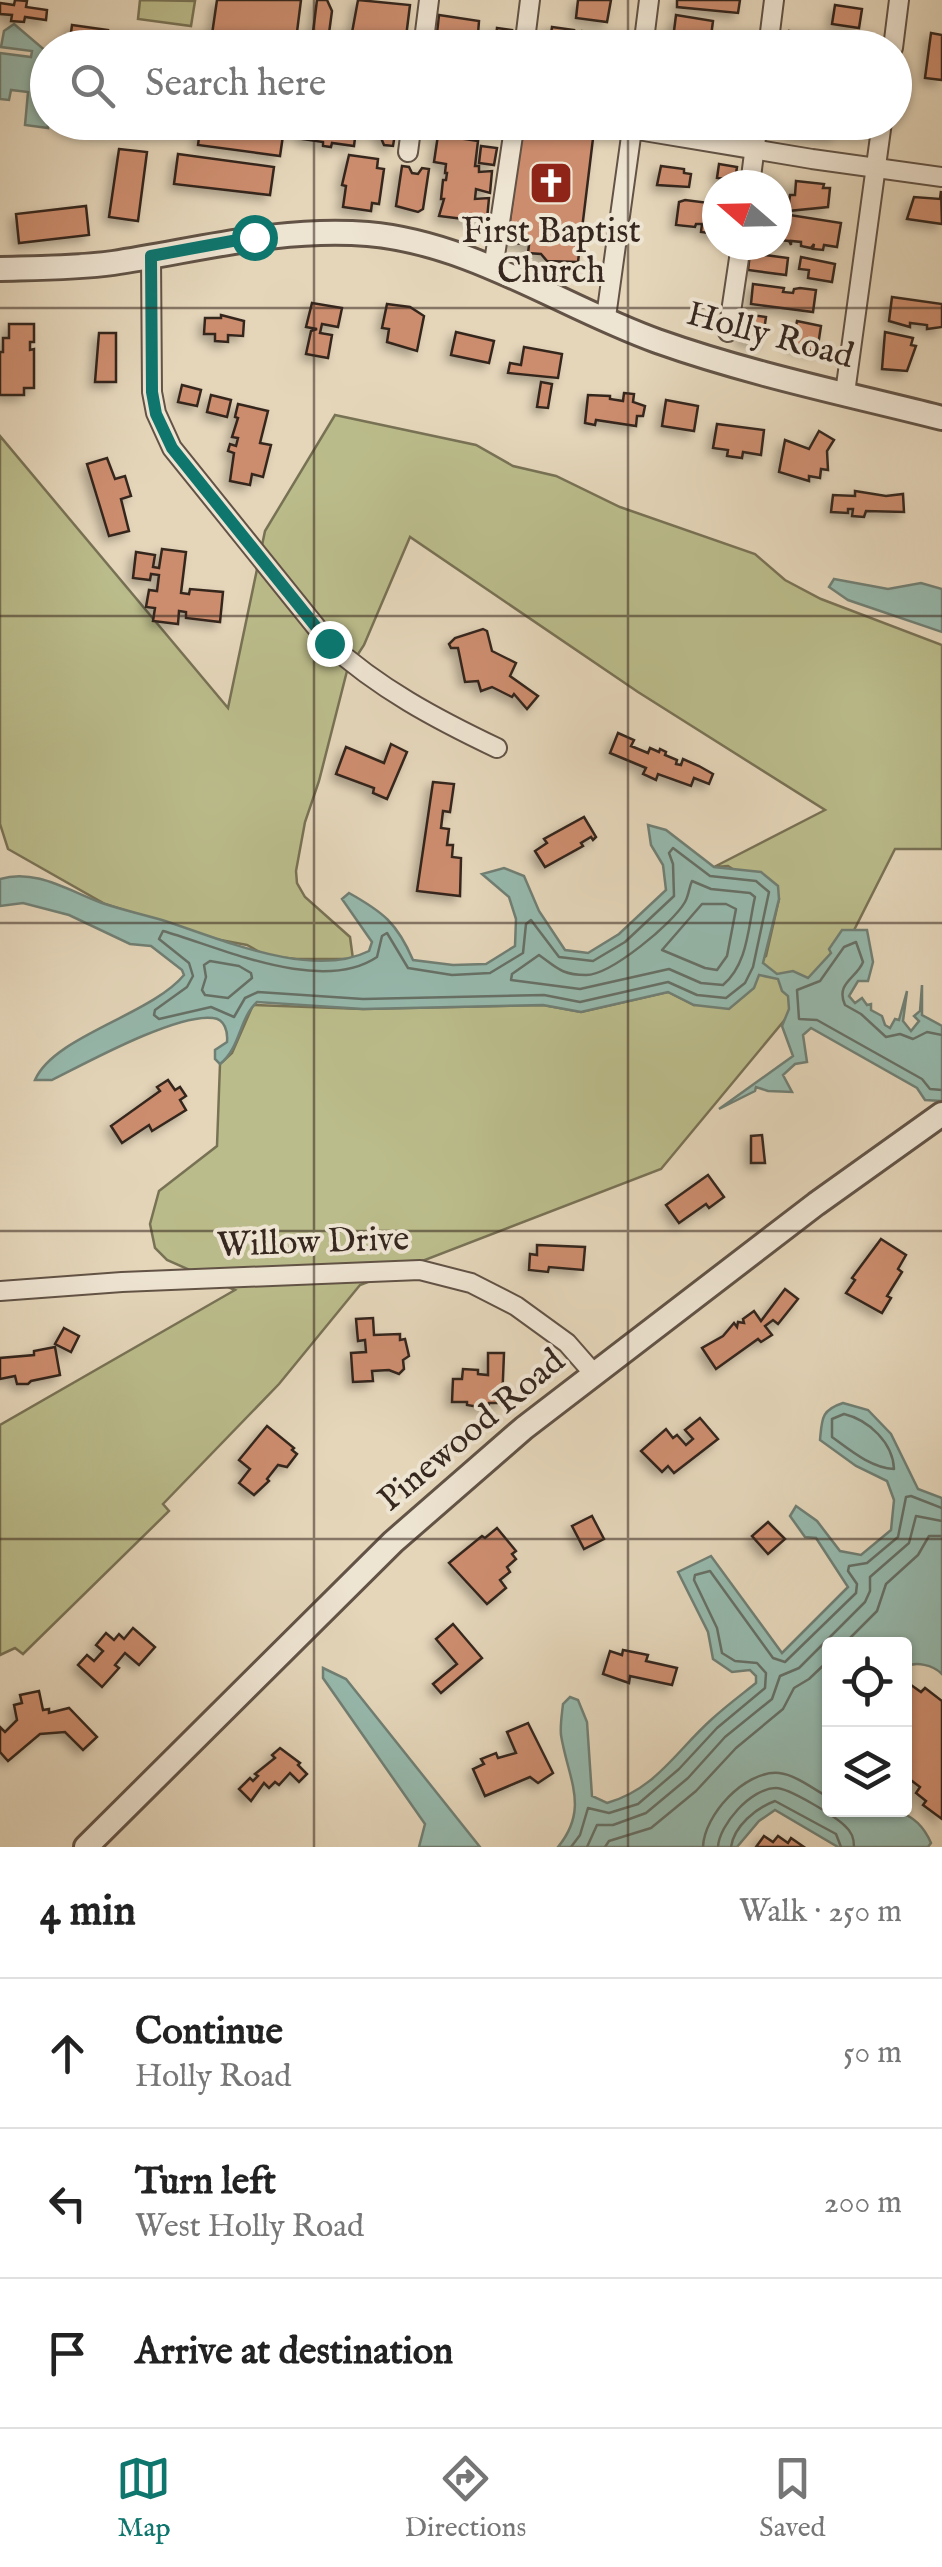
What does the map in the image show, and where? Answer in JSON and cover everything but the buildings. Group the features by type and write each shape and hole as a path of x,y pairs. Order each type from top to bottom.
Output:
{"street":[{"path":"425,30 429,0"},
{"path":"526,30 530,0"},
{"path":"645,30 649,0"},
{"path":"770,30 774,0"},
{"path":"895,30 899,0"},
{"path":"408,152 410,140"},
{"path":"494,269 512,140"},
{"path":"606,317 630,140"},
{"path":"704,140 942,176"},
{"path":"752,170 756,140"},
{"path":"845,394 880,140"},
{"name":"Holly Road","path":"0,269 108,264 254,237 336,233 405,240 494,269 672,346 942,418"},
{"path":"151,256 152,392 156,414 172,448 329,643 384,687 497,748"},
{"path":"728,332 739,260"},
{"name":"Pinewood Road","path":"86,1847 393,1542 524,1428 816,1204 942,1114"},
{"name":"Willow Drive","path":"0,1291 420,1270 471,1282 516,1306 567,1343 594,1375"}],"green space":[{"path":"140,0 195,1 191,26 138,19"},
{"path":"335,415 476,445 513,466 556,476 620,507 755,554 785,580 821,599 942,645 942,849 895,849 846,946 661,1169 360,1285 279,1384 163,1504 169,1511 23,1654 15,1648 0,1655 0,1425 235,1290 167,1260 155,1248 150,1224 159,1191 217,1146 220,1064 232,1053 253,1005 363,1009 543,1005 581,1012 668,992 694,1005 766,956 779,899 728,866 714,867 825,810 638,692 410,537 364,645 347,671 305,822 296,871 305,897 350,937 353,959 267,956 247,945 215,939 105,904 8,849 0,824 0,436 228,708 265,531"}],"water":[{"path":"14,24 30,38 30,51 1,47 4,31"},
{"path":"0,53 30,57 30,126 25,125 28,92 11,90 9,100 0,99"},
{"path":"834,579 888,589 921,583 942,589 942,632 848,600 829,587"},
{"path":"648,825 666,830 714,867 761,872 778,886 779,899 763,963 777,974 793,971 808,978 831,953 829,949 842,930 867,930 873,962 868,981 858,981 849,996 855,1003 862,998 867,1005 871,1004 871,1010 882,1016 890,1028 895,1019 899,1020 907,991 903,1021 911,1031 919,1021 914,1016 920,1011 922,985 922,1015 942,1026 942,1101 925,1100 917,1088 811,1028 803,1035 807,1062 795,1064 783,1075 792,1092 756,1087 719,1109 793,1056 782,1026 789,1009 788,996 778,979 759,975 754,988 729,1009 694,1005 668,992 581,1012 543,1005 363,1009 257,1002 220,1064 215,1059 215,1050 227,1042 225,1027 217,1019 197,1019 132,1041 52,1080 35,1080 62,1051 149,1002 184,975 151,946 130,944 69,915 23,903 0,906 0,879 39,879 237,945 293,959 320,961 346,959 369,951 372,942 342,899 349,893 388,920 413,960 486,964 515,946 516,919 509,897 482,874 504,868 524,876 539,911 565,950 588,953 619,934 666,890 663,865 651,845"},
{"path":"843,1403 868,1410 891,1434 918,1489 942,1498 942,1674 934,1668 912,1665 912,1637 822,1637 822,1817 909,1817 931,1843 928,1847 838,1847 775,1810 759,1821 737,1847 558,1847 568,1833 575,1806 561,1731 563,1704 570,1697 578,1700 587,1722 592,1796 607,1803 652,1779 712,1719 756,1683 750,1670 732,1672 713,1659 708,1632 678,1572 711,1556 782,1653 848,1587 816,1538 805,1537 790,1516 796,1506 817,1521 840,1551 861,1555 891,1530 894,1500 887,1481 856,1466 820,1440 824,1416"},
{"path":"323,1668 346,1679 480,1847 419,1847 425,1824 323,1678"}],"place":[{"name":"First Baptist Church","path":"551,183"}],"route":[{"path":"254,237 151,256 152,392 156,414 172,448 329,643"}]}
